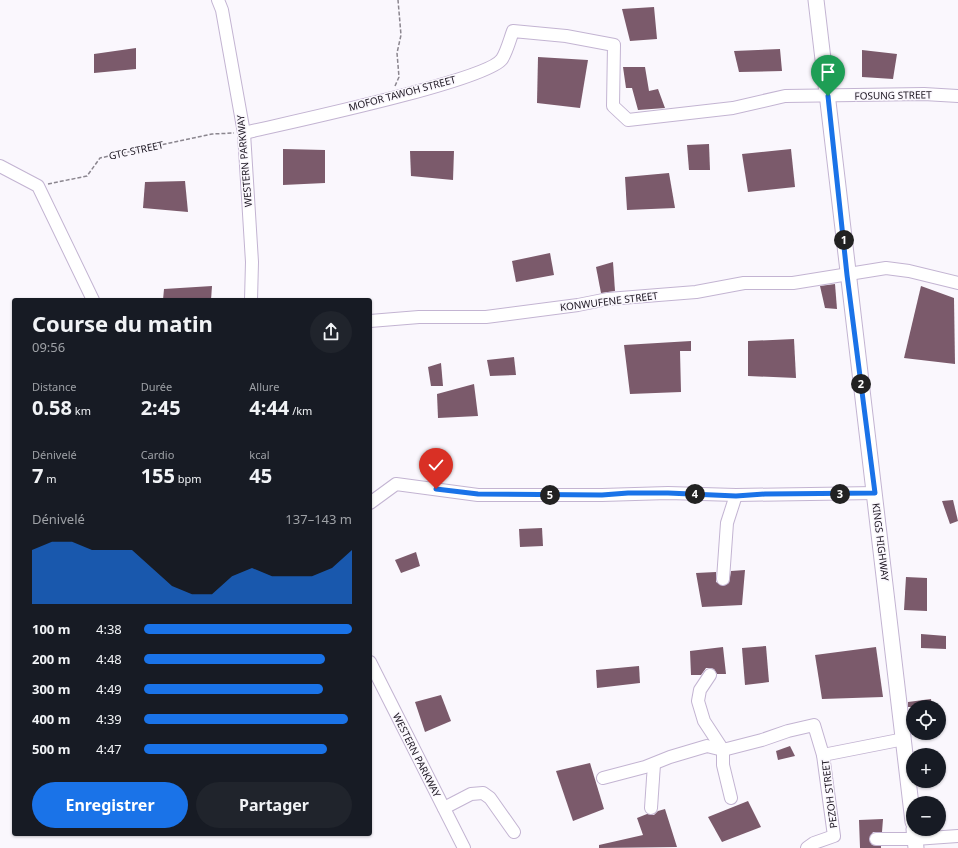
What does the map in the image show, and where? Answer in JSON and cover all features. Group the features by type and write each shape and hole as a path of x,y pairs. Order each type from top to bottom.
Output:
{"street":[{"name":"WESTERN PARKWAY","path":"218,0 222,10 244,133 252,262 251,298"},
{"name":"KINGS HIGHWAY","path":"816,0 847,275 875,493 910,796"},
{"name":"MOFOR TAWOH STREET","path":"244,133 428,89 485,70 502,60 513,31 566,36 614,45 613,106 628,120 734,108 785,96 828,96"},
{"name":"FOSUNG STREET","path":"828,96 924,94 958,96"},
{"path":"0,166 38,186 92,298"},
{"name":"KONWUFENE STREET","path":"372,320 419,317 486,317 578,305 608,299 696,292 744,283 793,283 886,268 909,271 958,283"},
{"path":"372,502 396,484 478,494 602,495 628,493 668,493 736,496 765,494 875,493"},
{"path":"723,579 727,523 736,496"},
{"name":"WESTERN PARKWAY","path":"372,666 464,848"},
{"path":"710,675 700,690 698,701 704,721 723,750 723,765 731,798"},
{"path":"602,778 654,764 670,757 707,746 723,750 814,725 823,755"},
{"name":"PEZOH STREET","path":"807,848 814,843 834,836 823,755 904,739"},
{"path":"651,808 654,764"},
{"path":"444,808 471,794 480,792 490,798 514,832"},
{"path":"876,839 915,839 958,836"}],"path":[{"path":"396,86 399,76 397,54 401,35 398,0"},
{"name":"GTC STREET","path":"38,186 87,176 100,158 212,134 244,133"}],"building":[{"path":"654,7 657,39 630,41 622,9"},
{"path":"136,48 136,69 94,73 94,54"},
{"path":"780,49 782,71 739,72 734,51"},
{"path":"862,50 897,54 893,79 862,77"},
{"path":"538,57 588,60 580,108 537,103"},
{"path":"623,67 645,67 649,91 658,89 665,108 638,110 632,88 626,88"},
{"path":"709,144 710,170 689,170 687,145"},
{"path":"283,149 325,150 325,183 283,185"},
{"path":"791,149 795,187 748,192 742,154"},
{"path":"410,151 454,151 453,180 411,176"},
{"path":"669,173 675,208 627,210 625,177"},
{"path":"185,181 188,212 143,208 145,182"},
{"path":"550,253 554,275 516,282 512,261"},
{"path":"613,262 615,291 601,293 596,267"},
{"path":"835,284 837,309 825,308 820,286"},
{"path":"212,286 211,298 163,298 164,289"},
{"path":"921,286 954,298 955,364 904,358"},
{"path":"794,339 796,378 748,376 748,341"},
{"path":"691,341 691,351 680,351 681,392 630,394 624,345"},
{"path":"514,357 516,375 490,376 487,360"},
{"path":"441,363 443,386 431,386 428,367"},
{"path":"474,384 478,416 438,418 437,394"},
{"path":"953,500 958,521 950,524 942,501"},
{"path":"542,528 543,546 520,547 519,529"},
{"path":"416,552 420,566 401,573 395,560"},
{"path":"745,570 742,605 702,607 696,573 716,572 716,582 723,586 729,583 731,571"},
{"path":"906,577 927,578 927,611 904,610"},
{"path":"921,634 946,636 946,649 921,648"},
{"path":"766,646 769,682 745,685 742,648"},
{"path":"723,647 726,674 717,674 714,669 706,668 701,675 691,675 690,651"},
{"path":"876,647 883,697 822,699 815,655"},
{"path":"639,666 640,683 597,688 596,670"},
{"path":"441,695 451,721 425,732 415,702"},
{"path":"790,746 795,756 778,760 776,751"},
{"path":"590,763 604,809 573,821 556,771"},
{"path":"748,801 761,827 722,842 708,817"},
{"path":"665,809 677,847 599,848 599,845 643,835 637,818 647,814 654,815 658,811"},
{"path":"883,819 882,832 873,832 869,839 872,845 881,846 881,848 860,848 859,820"}],"route":[{"path":"436,489 478,494 602,495 628,493 668,493 736,496 765,494 875,493 847,275 828,96"}]}
